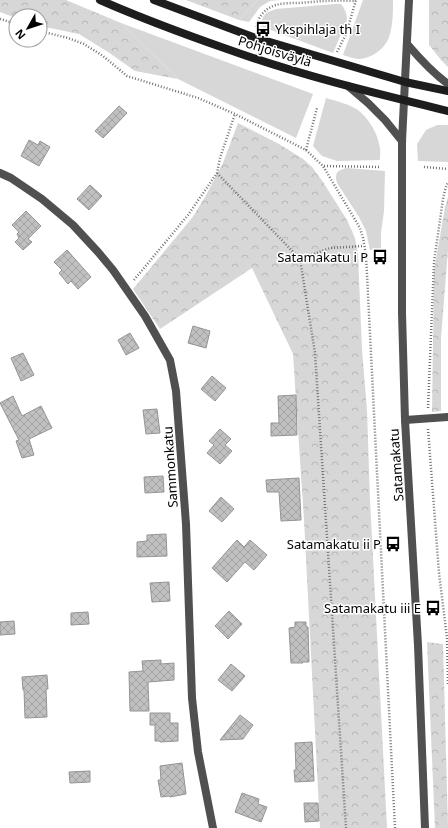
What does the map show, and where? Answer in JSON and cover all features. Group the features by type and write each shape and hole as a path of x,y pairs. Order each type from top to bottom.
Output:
{"main road":[{"name":"Pohjoisväylä","path":"100,0 141,18 228,50 372,92 448,111"},
{"name":"Pohjoisväylä","path":"154,0 253,37 405,82 448,91"}],"street":[{"name":"Satamakatu","path":"409,0 408,45 402,141 402,313 405,420 426,828"},
{"path":"408,45 430,69 448,84"},
{"path":"347,85 385,120 402,141"},
{"name":"Sammonkatu","path":"0,172 42,199 73,226 98,252 145,316 170,360 176,390 186,524 192,698 198,752 213,828"},
{"path":"405,420 448,417"}],"path":[{"path":"253,37 261,14 276,5 335,0 356,0 346,34 336,54"},
{"path":"48,33 84,44 103,56 127,76 198,98 235,114 306,150 323,166 360,228 363,238 366,263 395,828"},
{"path":"306,150 317,108"},
{"path":"126,289 188,215 217,173 220,158 235,114"},
{"path":"323,166 379,167"},
{"path":"424,167 448,169"},
{"path":"217,173 300,259 315,353 346,828"},
{"path":"448,182 443,199 434,262 427,418 439,573 447,639 448,684"},
{"path":"300,259 330,248 364,246"}],"green space":[{"path":"0,0 66,0 121,23 178,79 135,71 79,34 48,28 48,8 8,8 8,15 0,12"},
{"path":"186,0 258,0 239,20"},
{"path":"258,0 280,0 270,1 260,7 249,22 239,20"},
{"path":"363,0 393,0 392,19 390,33 384,46 368,57 358,59 343,55"},
{"path":"429,0 448,0 448,67 429,45"},
{"path":"341,4 344,8 347,20 333,53 260,26 266,13 276,9"},
{"path":"121,23 313,94 296,138 178,79"},
{"path":"326,98 351,106 365,117 372,126 378,139 380,160 337,161 322,156 313,146"},
{"path":"238,123 279,144 303,159 312,167 347,220 355,238 358,254 362,350 367,410 370,500 387,828 320,828 304,520 293,354 252,268 160,329 133,289 192,218 223,163"},
{"path":"437,125 448,125 448,162 418,161 417,144 426,130"},
{"path":"347,168 385,171 381,250 370,250 366,231 359,217 337,183 336,174"},
{"path":"448,197 448,250 441,338 441,411 432,412 434,271"},
{"path":"427,642 443,644 448,828 435,828"}],"building":[{"path":"119,106 127,113 103,138 95,131"},
{"path":"29,140 38,145 40,141 50,147 39,166 21,156"},
{"path":"90,185 102,196 89,210 77,199"},
{"path":"26,211 41,226 28,239 32,242 23,250 15,242 19,238 17,234 19,232 12,225"},
{"path":"67,250 91,277 78,289 71,281 68,284 59,273 62,270 54,262"},
{"path":"193,326 210,331 206,348 188,343"},
{"path":"130,333 139,348 126,355 118,340"},
{"path":"23,353 34,375 21,381 11,358"},
{"path":"212,376 226,388 215,401 201,389"},
{"path":"296,395 297,435 271,436 271,423 279,423 278,396"},
{"path":"13,396 22,416 41,406 52,428 29,439 34,455 22,458 16,441 19,440 0,403"},
{"path":"157,409 160,433 146,434 143,410"},
{"path":"220,429 231,439 225,445 232,451 220,464 207,453 214,445 209,441"},
{"path":"163,476 164,492 145,493 144,477"},
{"path":"299,478 301,520 281,521 279,492 267,492 266,480"},
{"path":"221,497 234,509 222,522 209,511"},
{"path":"166,534 167,556 137,557 137,542 147,541 147,535"},
{"path":"237,540 244,547 250,540 267,555 254,570 245,562 227,582 212,568"},
{"path":"169,582 170,601 152,602 150,583"},
{"path":"229,611 242,624 228,639 215,626"},
{"path":"88,612 89,624 71,625 71,613"},
{"path":"14,621 15,634 0,635 0,622"},
{"path":"295,622 306,622 306,627 308,627 309,662 291,663 289,628 295,627"},
{"path":"161,660 161,664 174,663 174,680 148,682 149,711 130,711 129,672 143,671 142,661"},
{"path":"231,664 245,676 232,691 218,680"},
{"path":"47,675 47,717 25,718 22,677"},
{"path":"150,713 170,713 170,723 178,723 178,741 155,741 155,725 150,725"},
{"path":"240,715 253,725 243,739 220,740"},
{"path":"312,742 314,781 295,782 295,743"},
{"path":"182,763 186,794 161,797 158,780 161,780 160,766"},
{"path":"90,771 90,782 70,783 69,772"},
{"path":"242,793 259,799 258,804 267,807 261,822 235,812"},
{"path":"304,803 318,803 319,821 305,822"}],"place":[{"name":"Ykspihlaja th I","path":"263,29"},
{"name":"Satamakatu i P","path":"380,257"},
{"name":"Satamakatu ii P","path":"393,544"},
{"name":"Satamakatu iii E","path":"433,608"}]}
